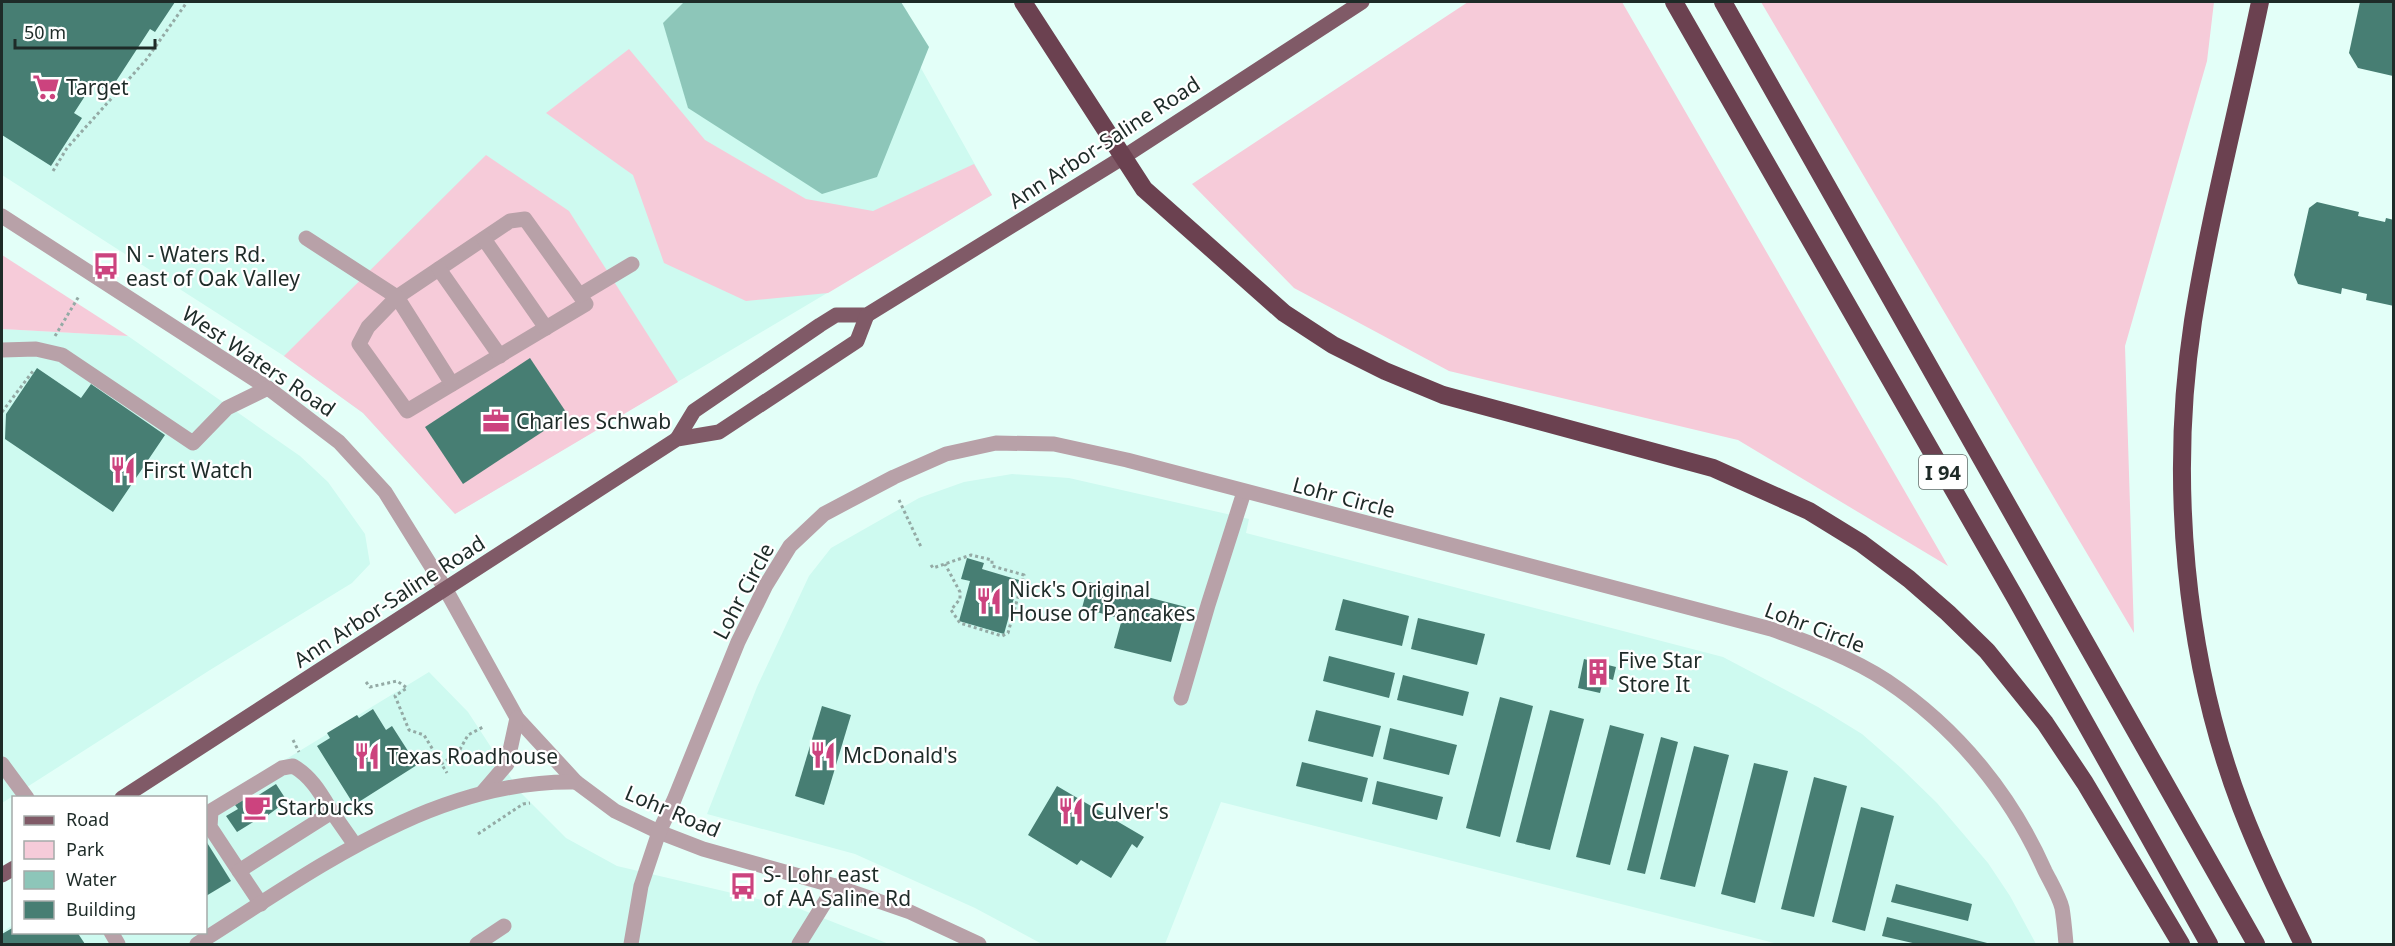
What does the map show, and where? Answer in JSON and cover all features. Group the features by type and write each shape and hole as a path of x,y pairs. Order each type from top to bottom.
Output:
{"highway":[{"path":"1023,2 1144,189 1284,313 1333,345 1385,371 1443,395 1661,453 1731,476 1809,511 1861,543 1910,579 1987,651 2045,723 2085,783 2181,945"},
{"name":"I 94","path":"1674,2 2005,579 2209,945"},
{"name":"I 94","path":"1723,2 2256,945"},
{"path":"2260,2 2206,251 2193,323 2182,450 2185,532 2191,610 2203,676 2219,740 2240,805 2263,862 2303,945"}],"main road":[{"name":"Ann Arbor-Saline Road","path":"678,439 694,411 820,325 836,315 867,315 1122,158 1362,2"},
{"name":"Ann Arbor-Saline Road","path":"125,796 678,439 719,432 857,341 867,315"}],"street":[{"name":"West Waters Road","path":"2,216 268,388 339,442 385,492 446,590"},
{"path":"525,219 586,304 407,411 359,344 368,327 397,297 510,221 525,219"},
{"path":"306,238 397,297 452,384"},
{"path":"484,239 546,328"},
{"path":"580,295 632,264"},
{"path":"439,269 500,356"},
{"path":"2,350 36,349 62,355 193,443 227,408 268,388"},
{"name":"Lohr Circle","path":"631,945 641,886 659,832 738,642 766,585 790,546 824,514 894,477 946,454 996,443 1054,444 1127,460 1771,629 1836,654 1885,680 1928,711 1962,744 1992,779 2030,837 2061,907 2066,945"},
{"path":"1181,699 1244,492"},
{"name":"Lohr Road","path":"446,590 518,718 576,782 615,811 659,832 703,849 835,886 909,912 979,945"},
{"path":"483,792 507,764 518,718"},
{"path":"2,764 26,796"},
{"path":"261,904 210,826 211,812 282,768 292,766 304,772 313,782 355,845"},
{"path":"197,945 355,845 404,821 483,792 545,781 576,782"},
{"path":"239,871 332,812"},
{"path":"799,945 835,886"},
{"path":"477,945 504,926"}],"path":[{"path":"52,171 67,148 146,60 188,2"},
{"path":"53,339 79,296"},
{"path":"2,412 33,371"},
{"path":"899,500 921,547"},
{"path":"931,565 933,568 971,555 992,560 992,566 1024,575 1008,633 1002,636 960,623 951,610 960,598 960,592 945,564"},
{"path":"366,682 369,687 397,681 407,688 396,696 405,724 409,730 424,735 447,773"},
{"path":"441,764 458,753 468,735 483,727"},
{"path":"478,834 523,804 532,803"}],"shaded area":[{"path":"2,2 884,2 992,195 455,514 363,413 284,356 2,175"},
{"path":"2,329 128,336 300,456 328,482 365,534 370,564 352,583 210,670 2,803"},
{"path":"1012,474 1069,478 1249,519 1246,533 1723,657 1818,707 1862,734 1901,768 1937,803 1988,863 2010,896 2036,944 1778,944 1221,802 1165,944 1042,944 975,908 855,854 707,814 757,687 809,576 831,548 919,498 964,482"},
{"path":"429,672 468,712 521,793 566,838 617,866 800,909 889,944 2,944 2,932 12,926 12,934 207,934 207,807"}],"green space":[{"path":"1468,2 1622,2 1948,566 1738,440 1449,371 1294,288 1192,184"},
{"path":"1761,2 2214,2 2207,61 2125,346 2134,633"},
{"path":"629,49 705,140 806,199 873,211 974,164 992,195 828,293 746,301 664,263 633,175 546,113"},
{"path":"486,155 569,211 678,382 455,514 363,413 284,356"},
{"path":"2,255 128,336 2,329"}],"water":[{"path":"684,2 901,2 929,47 877,177 822,194 688,108 663,23"}],"building":[{"name":"Target","path":"2,2 175,2 155,32 150,29 109,92 94,82 74,113 82,118 51,166 2,135"},
{"path":"2360,2 2394,2 2393,76 2358,68 2349,53"},
{"path":"2317,202 2359,212 2358,216 2385,222 2386,218 2394,220 2394,306 2366,300 2367,294 2342,288 2341,294 2298,284 2294,275 2309,208"},
{"name":"Charles Schwab","path":"530,358 568,415 463,484 425,427"},
{"path":"37,368 81,398 91,384 165,435 113,512 5,439 6,414"},
{"name":"Nick's Original House of Pancakes","path":"967,558 984,563 982,569 1019,580 1004,634 959,621 970,581 961,579"},
{"path":"1089,582 1186,607 1171,662 1114,648 1122,619 1082,608"},
{"path":"1343,599 1409,616 1402,646 1335,630"},
{"path":"1418,618 1485,634 1477,665 1411,649"},
{"path":"1329,656 1395,673 1389,698 1323,681"},
{"name":"Five Star Store It","path":"1584,659 1616,667 1613,680 1604,677 1600,693 1578,688"},
{"path":"1403,675 1469,692 1463,716 1397,700"},
{"path":"1500,697 1533,706 1500,837 1466,828"},
{"name":"McDonald's","path":"822,706 851,715 824,805 795,796"},
{"name":"Texas Roadhouse","path":"373,709 386,730 392,726 417,765 354,805 317,746 330,738 327,733 357,715 359,718"},
{"path":"1316,710 1381,726 1373,757 1308,741"},
{"path":"1550,710 1584,719 1550,850 1516,842"},
{"path":"1610,725 1644,734 1610,865 1576,857"},
{"path":"1390,728 1457,745 1449,775 1383,759"},
{"path":"1661,737 1678,742 1645,874 1627,870"},
{"path":"1694,746 1729,755 1695,887 1660,879"},
{"path":"1302,762 1368,778 1362,802 1296,786"},
{"path":"1754,763 1788,771 1755,903 1721,894"},
{"path":"1814,777 1847,786 1814,917 1781,909"},
{"path":"1377,781 1443,797 1437,820 1372,804"},
{"name":"Starbucks","path":"276,784 287,801 260,821 258,819 237,832 226,816 238,809 235,805 244,799 246,803"},
{"name":"Culver's","path":"1057,786 1144,837 1137,848 1132,844 1111,878 1081,860 1077,865 1028,835"},
{"path":"1861,807 1894,816 1865,931 1832,922"},
{"path":"207,843 231,881 207,895"},
{"path":"1896,884 1972,904 1968,921 1891,902"},
{"path":"1887,917 1991,944 1917,944 1882,936"},
{"path":"12,928 12,934 78,934 85,944 2,944 2,934"}],"place":[{"name":"Target","path":"46,87"},
{"name":"N - Waters Rd. east of Oak Valley","path":"106,266"},
{"name":"Charles Schwab","path":"496,421"},
{"name":"First Watch","path":"123,470"},
{"name":"Nick's Original House of Pancakes","path":"989,601"},
{"name":"Five Star Store It","path":"1598,672"},
{"name":"McDonald's","path":"823,755"},
{"name":"Texas Roadhouse","path":"367,756"},
{"name":"Starbucks","path":"257,807"},
{"name":"Culver's","path":"1071,811"},
{"name":"S- Lohr east of AA Saline Rd","path":"743,886"}]}
